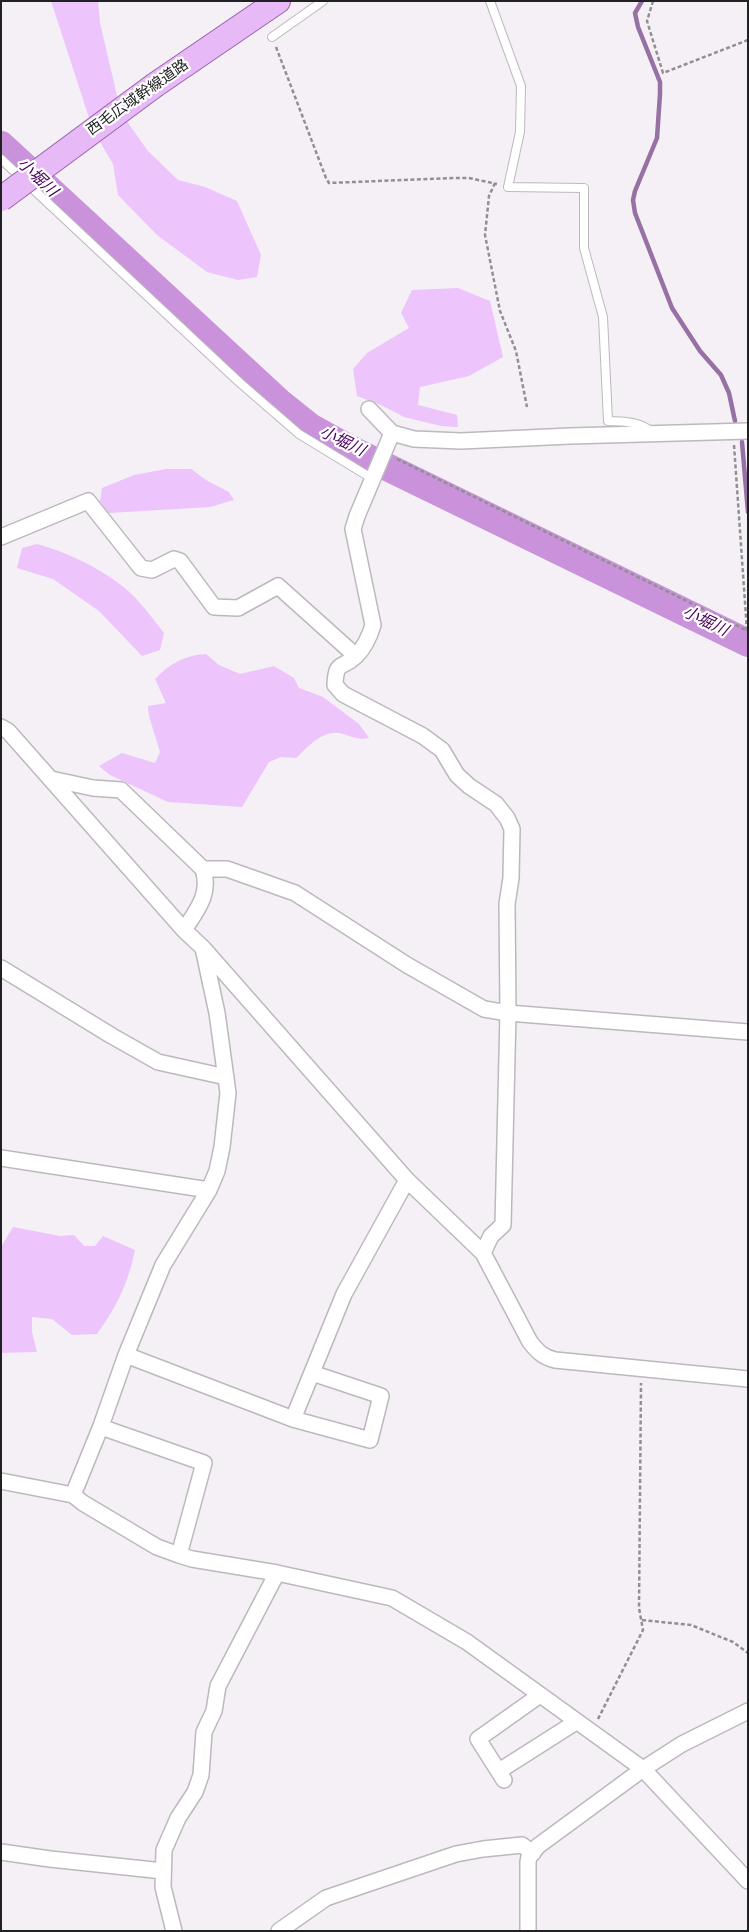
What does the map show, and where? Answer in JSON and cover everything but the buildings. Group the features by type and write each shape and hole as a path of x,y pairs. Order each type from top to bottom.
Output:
{"main road":[{"name":"西毛広域幹線道路","path":"1,199 155,85 278,1"}],"street":[{"path":"369,408 392,433 414,438 461,441 740,431"},
{"path":"392,433 353,529 373,625 370,635 356,656 338,668 335,685 343,694 423,736 442,750 457,775 469,786 496,804 507,818 512,829 511,878 507,904 508,1013 503,1225 491,1236 484,1253"},
{"path":"1,537 88,501 141,568 152,570 174,558 180,561 214,607 238,608 278,586 356,656"},
{"path":"1,726 8,731 184,930 203,948 407,1180 484,1253 530,1342 538,1352 545,1358 748,1379"},
{"path":"50,778 93,788 121,790 203,869 206,879 203,902 184,930"},
{"path":"203,869 227,868 295,893 407,965 484,1009 508,1013 748,1032"},
{"path":"73,1495 126,1355 163,1266 209,1190 217,1171 222,1148 228,1093 216,1014 203,948"},
{"path":"1,968 158,1062 226,1076"},
{"path":"1,1158 209,1190"},
{"path":"293,1419 344,1294 407,1180"},
{"path":"126,1355 293,1419 370,1440 382,1396 312,1372"},
{"path":"100,1427 204,1462 179,1555"},
{"path":"1,1481 73,1495 157,1547 192,1559 277,1573 392,1598 467,1642 591,1733 644,1769 748,1881"},
{"path":"174,1931 163,1887 164,1850 178,1818 195,1792 201,1775 204,1732 214,1712 218,1686 277,1573"},
{"path":"540,1695 478,1739 501,1776 576,1722"},
{"path":"528,1931 528,1862 529,1857 538,1846 644,1769 696,1735 712,1730 748,1711"},
{"path":"279,1931 326,1898 456,1854 483,1849 522,1846 533,1853"},
{"path":"1,1852 163,1871"}],"lane":[{"path":"272,37 323,1"},
{"path":"490,1 521,86 520,132 508,187 584,188 584,248 603,317 608,421 631,422 644,425 654,433"},
{"path":"1,159 239,382 299,434 374,476"}],"path":[{"path":"653,1 647,21 663,73 748,40"},
{"path":"272,37 329,183 469,178 508,187"},
{"path":"495,183 489,196 485,235 500,311 516,351 527,407"},
{"path":"384,454 748,631 740,431"},
{"path":"591,1733 643,1630 639,1598 641,1369"},
{"path":"641,1620 691,1625 733,1642 748,1653"}],"shaded area":[{"path":"51,1 98,1 100,23 121,113 148,151 178,180 205,187 237,201 261,255 257,277 238,280 207,272 157,235 118,195 113,164 93,130"},
{"path":"458,288 490,301 503,357 469,376 420,387 418,405 457,415 458,427 441,426 404,417 381,405 357,396 353,369 367,353 409,328 401,313 412,290"},
{"path":"166,469 191,469 206,480 229,492 234,500 210,507 109,513 100,502 102,488 134,475"},
{"path":"37,544 79,560 124,587 164,633 160,650 142,656 99,611 53,579 17,568 22,548"},
{"path":"206,654 219,665 240,674 274,666 294,678 299,688 323,697 359,724 369,738 365,739 336,733 329,734 317,739 296,758 281,757 269,762 242,807 168,802 110,775 99,766 122,753 155,763 160,752 149,716 148,706 166,703 155,679 166,669 184,658"},
{"path":"13,1227 60,1236 74,1235 84,1246 95,1246 103,1236 135,1250 129,1274 121,1294 97,1334 72,1335 52,1319 32,1317 32,1332 37,1352 1,1353 1,1247"}],"waterway":[{"path":"642,1 635,13 638,27 660,82 660,94 657,138 635,191 633,200 635,213 672,308 700,351 721,375 729,393 735,421"},
{"name":"小堀川","path":"1,145 280,403 310,427 350,449 748,643"},
{"path":"742,442 748,512"}]}
